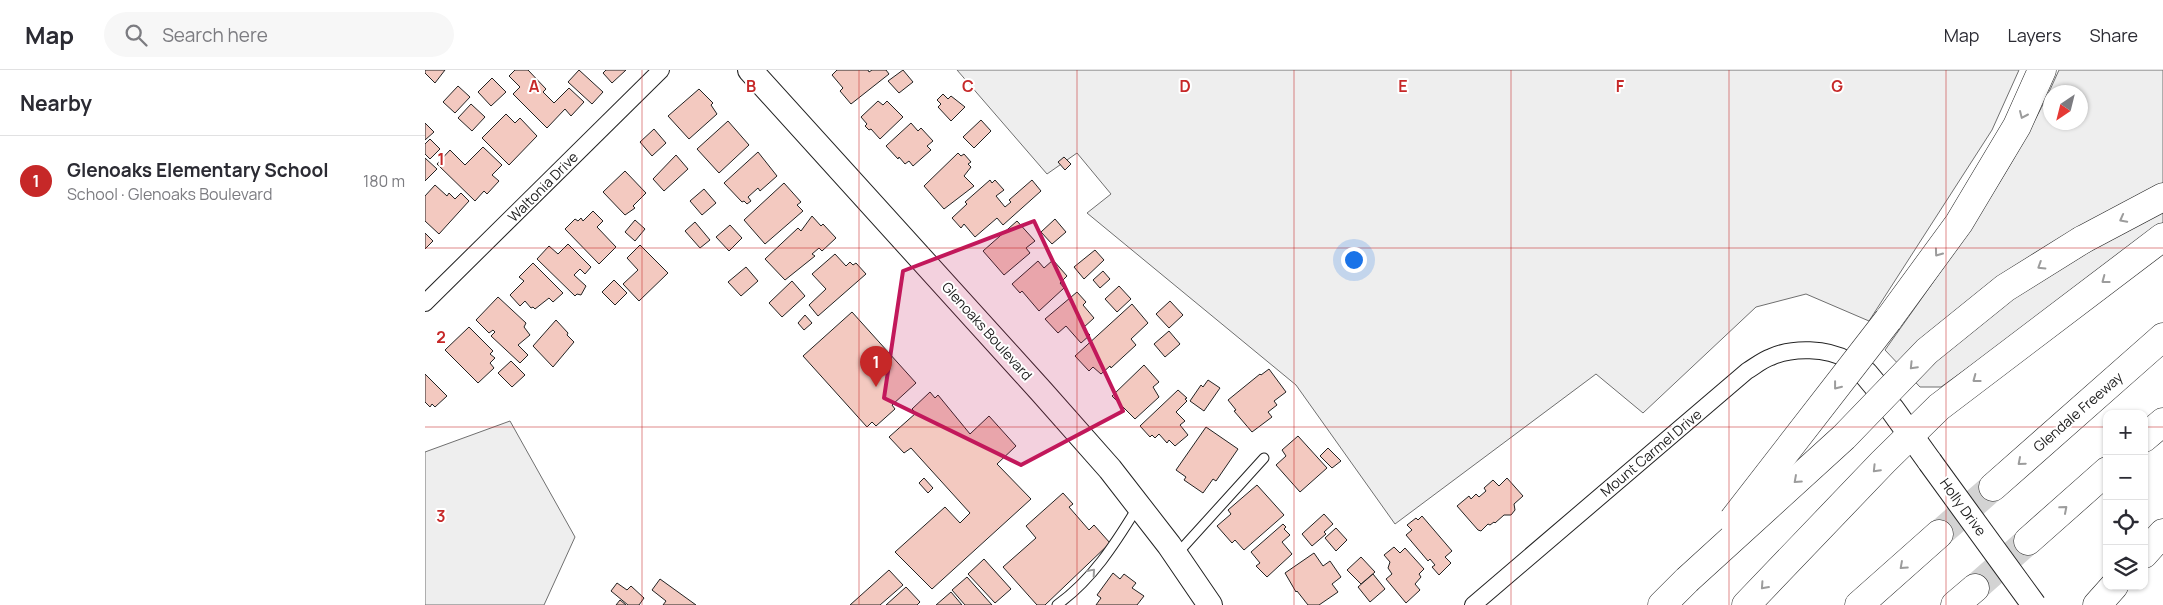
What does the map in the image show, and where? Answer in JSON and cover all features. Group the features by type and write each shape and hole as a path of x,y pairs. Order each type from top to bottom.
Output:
{"highway":[{"path":"1687,580 1889,320 1959,223 2017,126 2042,70"},
{"path":"1662,605 1844,437 1927,352 2005,288 2082,240 2163,197"},
{"path":"1746,605 1939,407 2163,238"},
{"name":"Glendale Freeway","path":"1993,487 2163,337"},
{"path":"2148,435 2163,422"},
{"path":"2028,541 2103,475"},
{"path":"2148,550 2163,533"},
{"path":"1859,605 1939,534"},
{"path":"2097,605 2110,590"}],"street":[{"name":"Waltonia Drive","path":"425,303 661,70"},
{"name":"Glenoaks Boulevard","path":"750,70 1110,469 1176,555 1210,605"},
{"name":"Mount Carmel Drive","path":"1473,605 1747,371 1771,357 1793,351 1836,353 1863,373"},
{"name":"Holly Drive","path":"1892,409 2034,605"}],"lane":[{"path":"1176,555 1264,458"},
{"path":"1057,605 1073,594 1110,552 1139,506"}],"highlighted area":[{"path":"1034,221 1123,411 1021,465 884,398 903,271"}],"shaded area":[{"path":"957,70 2019,70 1992,130 1869,321 1806,294 1756,307 1643,413 1596,374 1395,524 1296,385 1087,213 1111,194 1077,153 1047,174"},
{"path":"2059,70 2163,70 2163,228 1941,387 1920,387 1885,350 1979,214 2022,144 2043,103 2043,130 2088,130 2088,85 2052,85"},
{"path":"510,421 575,537 544,605 425,605 425,452"}],"building":[{"path":"425,70 445,70 435,83 425,73"},
{"path":"515,70 528,70 546,89 543,92 554,103 569,88 584,102 571,116 565,109 547,128 513,94 520,87 509,76"},
{"path":"579,70 603,92 592,104 568,82"},
{"path":"606,70 626,70 612,83 603,73"},
{"path":"837,70 868,70 869,72 872,70 886,70 889,74 851,104 840,91 843,88 832,75"},
{"path":"903,70 913,82 899,93 888,81"},
{"path":"492,78 506,92 491,106 478,92"},
{"path":"458,86 470,97 455,113 443,102"},
{"path":"699,89 713,103 711,105 717,114 689,139 668,116"},
{"path":"943,94 948,99 951,96 965,107 951,121 938,107 941,104 937,100"},
{"path":"878,101 883,105 887,101 903,117 880,139 871,129 869,130 865,126 867,124 861,117"},
{"path":"471,104 485,117 472,131 458,118"},
{"path":"506,114 515,123 520,118 537,136 509,165 482,138"},
{"path":"981,120 991,131 974,148 963,137"},
{"path":"728,121 749,145 719,173 697,149"},
{"path":"425,123 434,132 425,140"},
{"path":"911,123 918,131 921,128 933,141 927,146 931,150 913,166 909,161 905,164 899,157 898,159 886,146"},
{"path":"654,129 666,143 652,156 640,142"},
{"path":"430,139 440,149 430,159 425,154 425,144"},
{"path":"483,147 502,165 492,175 499,181 487,194 484,191 475,201 437,164 450,150 465,165"},
{"path":"758,152 777,176 760,191 758,188 748,197 751,201 747,204 744,201 742,202 724,183"},
{"path":"958,153 961,156 964,154 971,162 968,164 971,167 964,176 974,186 944,209 924,186"},
{"path":"676,155 688,169 664,191 653,179"},
{"path":"1064,157 1071,164 1065,170 1058,162"},
{"path":"425,158 437,169 425,181"},
{"path":"625,171 646,193 633,206 635,208 625,215 603,192"},
{"path":"990,180 992,183 995,180 1004,190 996,196 1005,207 1011,202 1009,200 1032,180 1041,191 1003,225 997,218 975,237 964,224 961,228 952,218 967,204 965,202"},
{"path":"784,183 801,202 797,205 803,211 765,244 744,220"},
{"path":"435,185 447,196 449,193 455,199 461,193 469,201 439,234 425,221 425,196"},
{"path":"704,189 716,203 702,215 690,201"},
{"path":"593,211 603,221 597,227 616,247 599,264 565,229 575,219 578,221 581,218 583,221"},
{"path":"812,216 821,226 823,224 836,238 822,251 819,248 812,254 815,256 785,280 765,259 798,228 801,231"},
{"path":"1055,219 1066,232 1052,244 1041,232"},
{"path":"635,220 645,229 635,241 625,232"},
{"path":"1017,221 1035,241 1026,248 1030,253 1004,275 983,251"},
{"path":"695,222 710,240 700,248 685,231"},
{"path":"730,225 742,238 729,251 716,237"},
{"path":"425,233 433,241 425,249"},
{"path":"568,244 591,267 585,274 580,269 574,275 586,286 581,295 577,294 575,296 537,259 549,246 558,254"},
{"path":"640,245 668,273 639,301 623,284 638,270 627,258"},
{"path":"1095,250 1104,260 1084,279 1074,267"},
{"path":"835,254 846,266 850,262 853,265 856,263 866,274 818,316 809,305 826,289 812,274"},
{"path":"1053,260 1067,276 1060,283 1064,288 1039,311 1022,291 1020,293 1012,284 1038,261 1044,268"},
{"path":"533,263 563,293 553,302 549,298 535,309 531,308 525,301 520,306 510,295 524,281 519,277"},
{"path":"746,267 758,281 741,296 728,282"},
{"path":"1103,271 1110,279 1100,288 1093,280"},
{"path":"614,280 627,293 615,305 602,292"},
{"path":"792,281 805,296 782,317 769,303"},
{"path":"1119,286 1131,299 1117,312 1105,299"},
{"path":"1077,292 1086,302 1083,305 1094,318 1083,328 1090,335 1081,343 1066,326 1058,333 1045,319"},
{"path":"498,297 526,323 524,327 530,335 518,345 528,355 520,363 491,336 495,332 493,330 489,333 476,320"},
{"path":"1170,301 1183,315 1169,328 1156,314"},
{"path":"1132,304 1148,323 1131,339 1136,345 1111,368 1110,366 1101,374 1093,367 1089,371 1075,356"},
{"path":"852,312 916,383 892,405 895,409 876,426 872,422 867,427 803,356"},
{"path":"805,315 812,323 804,330 798,323"},
{"path":"556,320 574,342 553,367 533,346"},
{"path":"469,327 493,351 490,354 495,358 490,363 494,368 478,383 445,350"},
{"path":"1169,331 1180,344 1165,357 1154,344"},
{"path":"511,361 525,375 512,387 498,373"},
{"path":"1144,365 1159,382 1153,387 1159,397 1135,419 1112,396"},
{"path":"1269,369 1286,392 1274,401 1277,405 1268,412 1272,417 1252,432 1234,411 1236,410 1228,400"},
{"path":"425,374 447,396 435,407 432,404 430,407 425,402"},
{"path":"1208,380 1220,388 1204,411 1190,401 1201,385 1203,387"},
{"path":"1178,390 1187,398 1185,399 1187,401 1176,412 1185,421 1180,425 1188,435 1175,446 1169,440 1167,443 1159,434 1155,438 1152,435 1150,437 1140,426"},
{"path":"930,392 935,398 938,395 970,434 989,416 1016,446 997,464 1031,499 932,589 895,552 945,507 960,523 970,513 911,448 904,453 889,437 916,413 912,409"},
{"path":"1206,427 1238,449 1216,481 1213,479 1203,493 1184,480 1186,477 1176,470"},
{"path":"1298,436 1327,468 1300,492 1276,465 1286,456 1282,450"},
{"path":"1328,448 1341,461 1332,468 1320,456"},
{"path":"924,478 933,488 928,493 919,483"},
{"path":"1507,478 1523,496 1514,504 1515,510 1511,515 1504,515 1495,523 1488,524 1481,531 1478,530 1457,506 1469,496 1471,499 1476,494 1479,497 1486,491 1484,488 1493,480 1499,486"},
{"path":"1257,485 1284,515 1244,550 1235,540 1232,543 1217,526 1231,514 1228,510"},
{"path":"1063,493 1073,504 1069,507 1089,530 1094,525 1110,543 1045,605 1037,605 1003,567 1036,538 1026,526"},
{"path":"1324,514 1333,524 1324,532 1326,534 1312,546 1302,534"},
{"path":"1422,516 1452,551 1445,557 1451,563 1439,575 1432,567 1435,565 1430,559 1428,561 1406,535 1412,530 1407,525"},
{"path":"1283,524 1286,527 1284,529 1290,535 1282,542 1292,554 1267,577 1256,566 1260,563 1251,552"},
{"path":"1336,528 1347,540 1336,551 1325,538"},
{"path":"1394,547 1400,553 1405,548 1424,569 1419,574 1421,577 1415,584 1420,590 1406,603 1386,579 1392,574 1388,568 1390,562 1384,555"},
{"path":"1314,553 1323,566 1330,561 1341,577 1332,584 1338,592 1319,605 1308,605 1296,592 1285,573"},
{"path":"1361,557 1375,572 1361,584 1347,570"},
{"path":"984,559 1011,589 995,603 968,574"},
{"path":"889,570 903,585 880,605 850,605"},
{"path":"1113,573 1120,579 1124,574 1136,583 1132,588 1144,596 1137,605 1096,605 1101,598 1097,595"},
{"path":"1373,574 1385,589 1370,602 1358,587"},
{"path":"967,577 992,605 965,605 952,590"},
{"path":"660,579 696,605 663,605 666,601 652,590"},
{"path":"617,583 627,590 631,586 644,598 639,605 628,605 611,591"},
{"path":"906,587 920,602 917,605 886,605"},
{"path":"951,592 962,605 936,605"},
{"path":"620,600 626,605 616,605"}],"tunnel":[{"path":"1939,534 1993,487"},
{"path":"1975,588 2028,541"}],"place":[{"name":"Glenoaks Elementary School","path":"876,387"}]}
